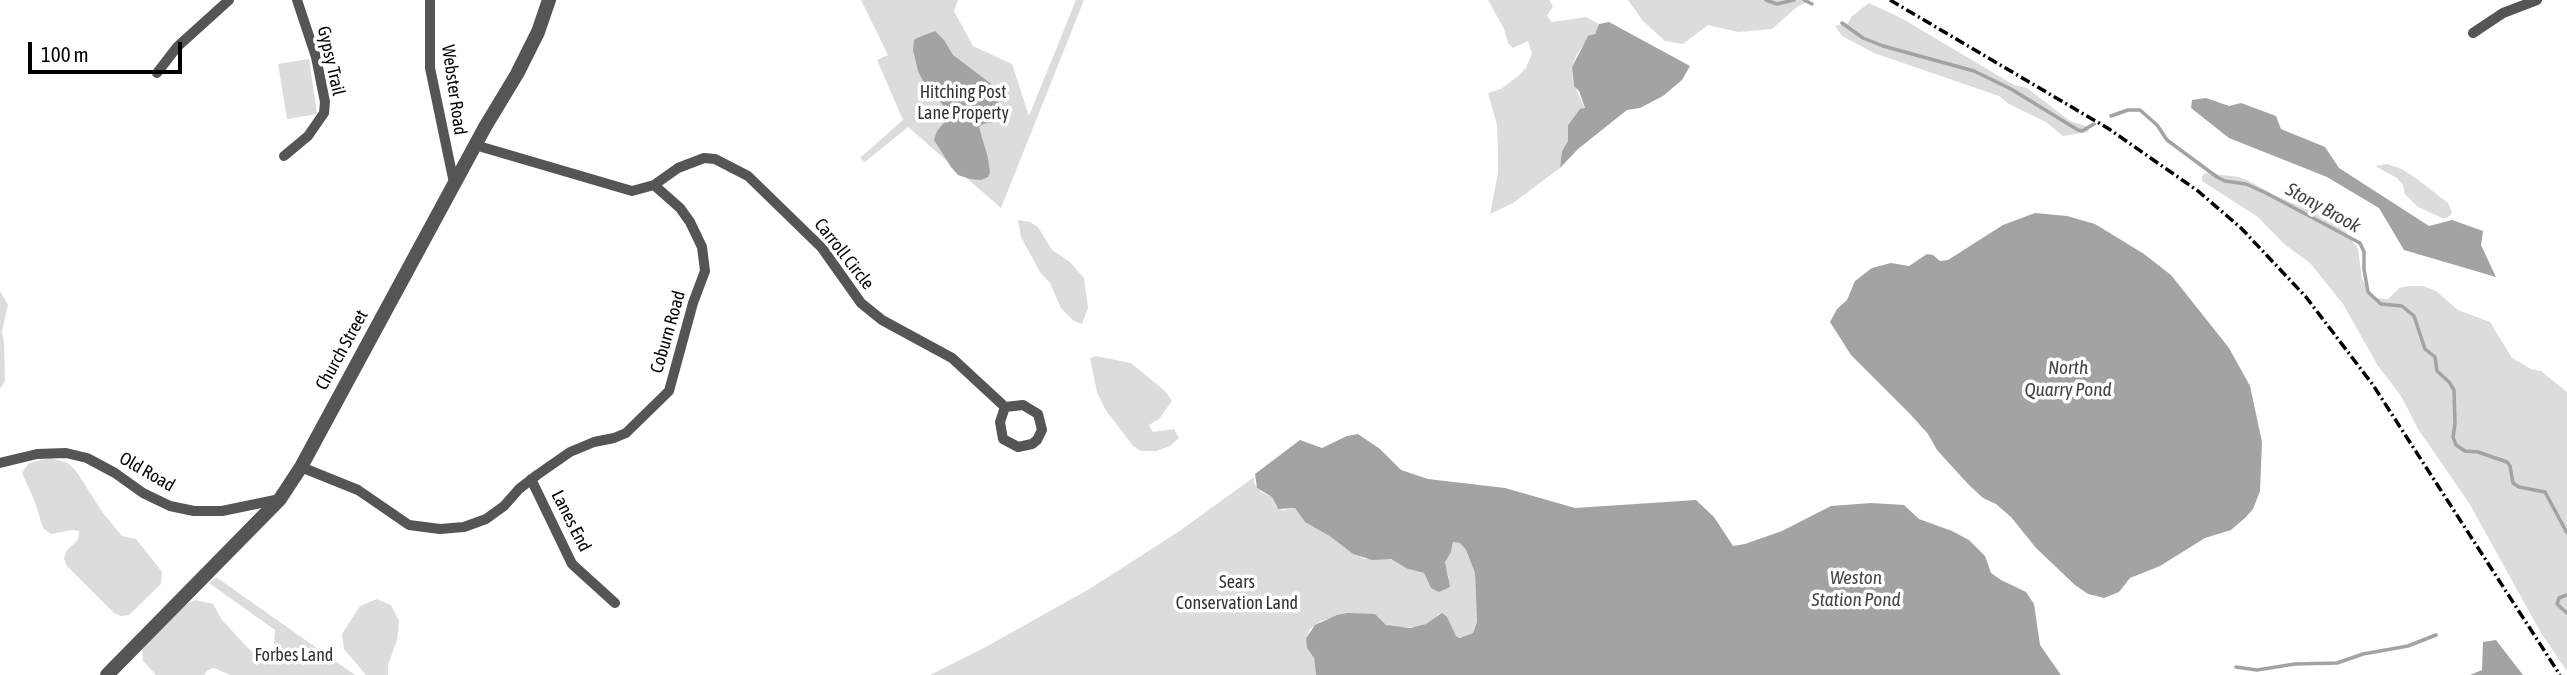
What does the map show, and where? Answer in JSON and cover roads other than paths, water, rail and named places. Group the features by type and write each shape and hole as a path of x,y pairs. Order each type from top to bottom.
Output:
{"street":[{"path":"156,73 177,47 229,0"},
{"name":"Gypsy Trail","path":"284,156 307,136 324,113 325,102 316,57 297,0"},
{"name":"Webster Road","path":"430,0 430,68 454,183"},
{"name":"Church Street","path":"107,675 280,499 301,467 454,183 517,74 538,32 549,0"},
{"path":"2473,33 2503,13 2538,0"},
{"path":"475,145 632,191 654,185"},
{"name":"Carroll Circle","path":"654,185 678,167 704,158 715,159 748,176 822,248 861,303 882,320 951,358 1004,407"},
{"name":"Coburn Road","path":"301,467 358,490 409,525 440,529 464,527 486,519 531,480 570,452 626,433 669,391 693,303 705,271 702,247 690,222 680,208 654,185"},
{"path":"1027,406 1038,414 1042,430 1037,440 1018,447 1003,439 1000,425 1004,407 1027,406"},
{"name":"Old Road","path":"0,463 7,459 37,454 66,453 87,458 115,473 143,493 170,506 194,511 222,511 280,499"},
{"name":"Lanes End","path":"531,480 572,564 615,603"}],"water":[{"path":"1609,22 1690,66 1682,80 1663,96 1640,108 1627,110 1578,149 1560,168 1562,151 1568,141 1568,125 1580,109 1585,108 1579,91 1574,86 1572,67 1588,36 1595,34 1599,24"},
{"path":"935,31 953,55 997,91 1001,121 979,127 990,173 981,180 958,175 934,140 937,131 948,118 948,111 923,81 913,50 914,40"},
{"path":"2206,98 2229,106 2241,103 2276,116 2281,129 2325,147 2339,168 2429,226 2452,220 2483,231 2481,245 2496,277 2404,250 2379,208 2327,177 2229,138 2191,108 2192,100"},
{"name":"North Quarry Pond","path":"2035,213 2067,216 2095,224 2144,254 2171,275 2229,348 2250,386 2262,442 2260,491 2253,509 2246,517 2231,530 2205,538 2160,566 2130,578 2119,592 2104,598 2088,594 2075,585 2036,548 2011,517 1968,484 1937,450 1928,434 1910,414 1851,355 1830,322 1837,309 1847,300 1855,281 1872,268 1891,263 1909,266 1927,254 1940,261 1948,260 2003,225"},
{"name":"Weston Station Pond","path":"1358,434 1380,449 1401,470 1428,479 1505,488 1575,508 1696,500 1714,517 1733,546 1782,531 1831,506 1871,503 1904,505 1919,519 1969,540 1985,556 1991,573 2026,592 2034,604 2040,645 2061,675 1316,675 1314,658 1307,648 1306,638 1315,625 1337,615 1375,614 1386,625 1410,628 1426,624 1442,613 1460,638 1473,633 1477,622 1475,573 1466,550 1460,543 1453,542 1445,562 1450,587 1439,592 1431,588 1424,573 1408,569 1391,559 1372,560 1353,554 1305,522 1295,508 1278,509 1272,497 1257,488 1255,474 1300,440 1322,448 1347,436"},
{"path":"2496,640 2523,675 2470,675 2482,670 2483,642"}],"waterway":[{"name":"Stony Brook","path":"1766,0 1777,4 1794,0"},
{"name":"Stony Brook","path":"1804,0 1812,4"},
{"name":"Stony Brook","path":"1842,23 1863,38 1883,46 1974,71 2011,89 2078,130 2082,131 2094,124"},
{"name":"Stony Brook","path":"2111,116 2128,110 2140,110 2157,125 2167,140 2217,177 2246,184 2266,193 2360,243 2364,252 2368,292 2381,304 2402,306 2414,316 2425,349 2435,357 2437,371 2454,390 2453,437 2456,445 2465,451 2478,452 2507,462 2513,483 2519,487 2545,492 2567,533"},
{"name":"Stony Brook","path":"2567,595 2559,598 2557,604 2567,613"},
{"path":"2236,667 2257,670 2295,664 2337,663 2363,654 2408,646 2436,635"}],"railway":[{"path":"1890,0 2109,129 2198,191 2241,228 2306,297 2373,385 2560,675"}],"park label":[{"name":"Hitching Post Lane Property","path":"963,102"},
{"name":"Sears Conservation Land","path":"1237,592"},
{"name":"Forbes Land","path":"294,655"}]}
